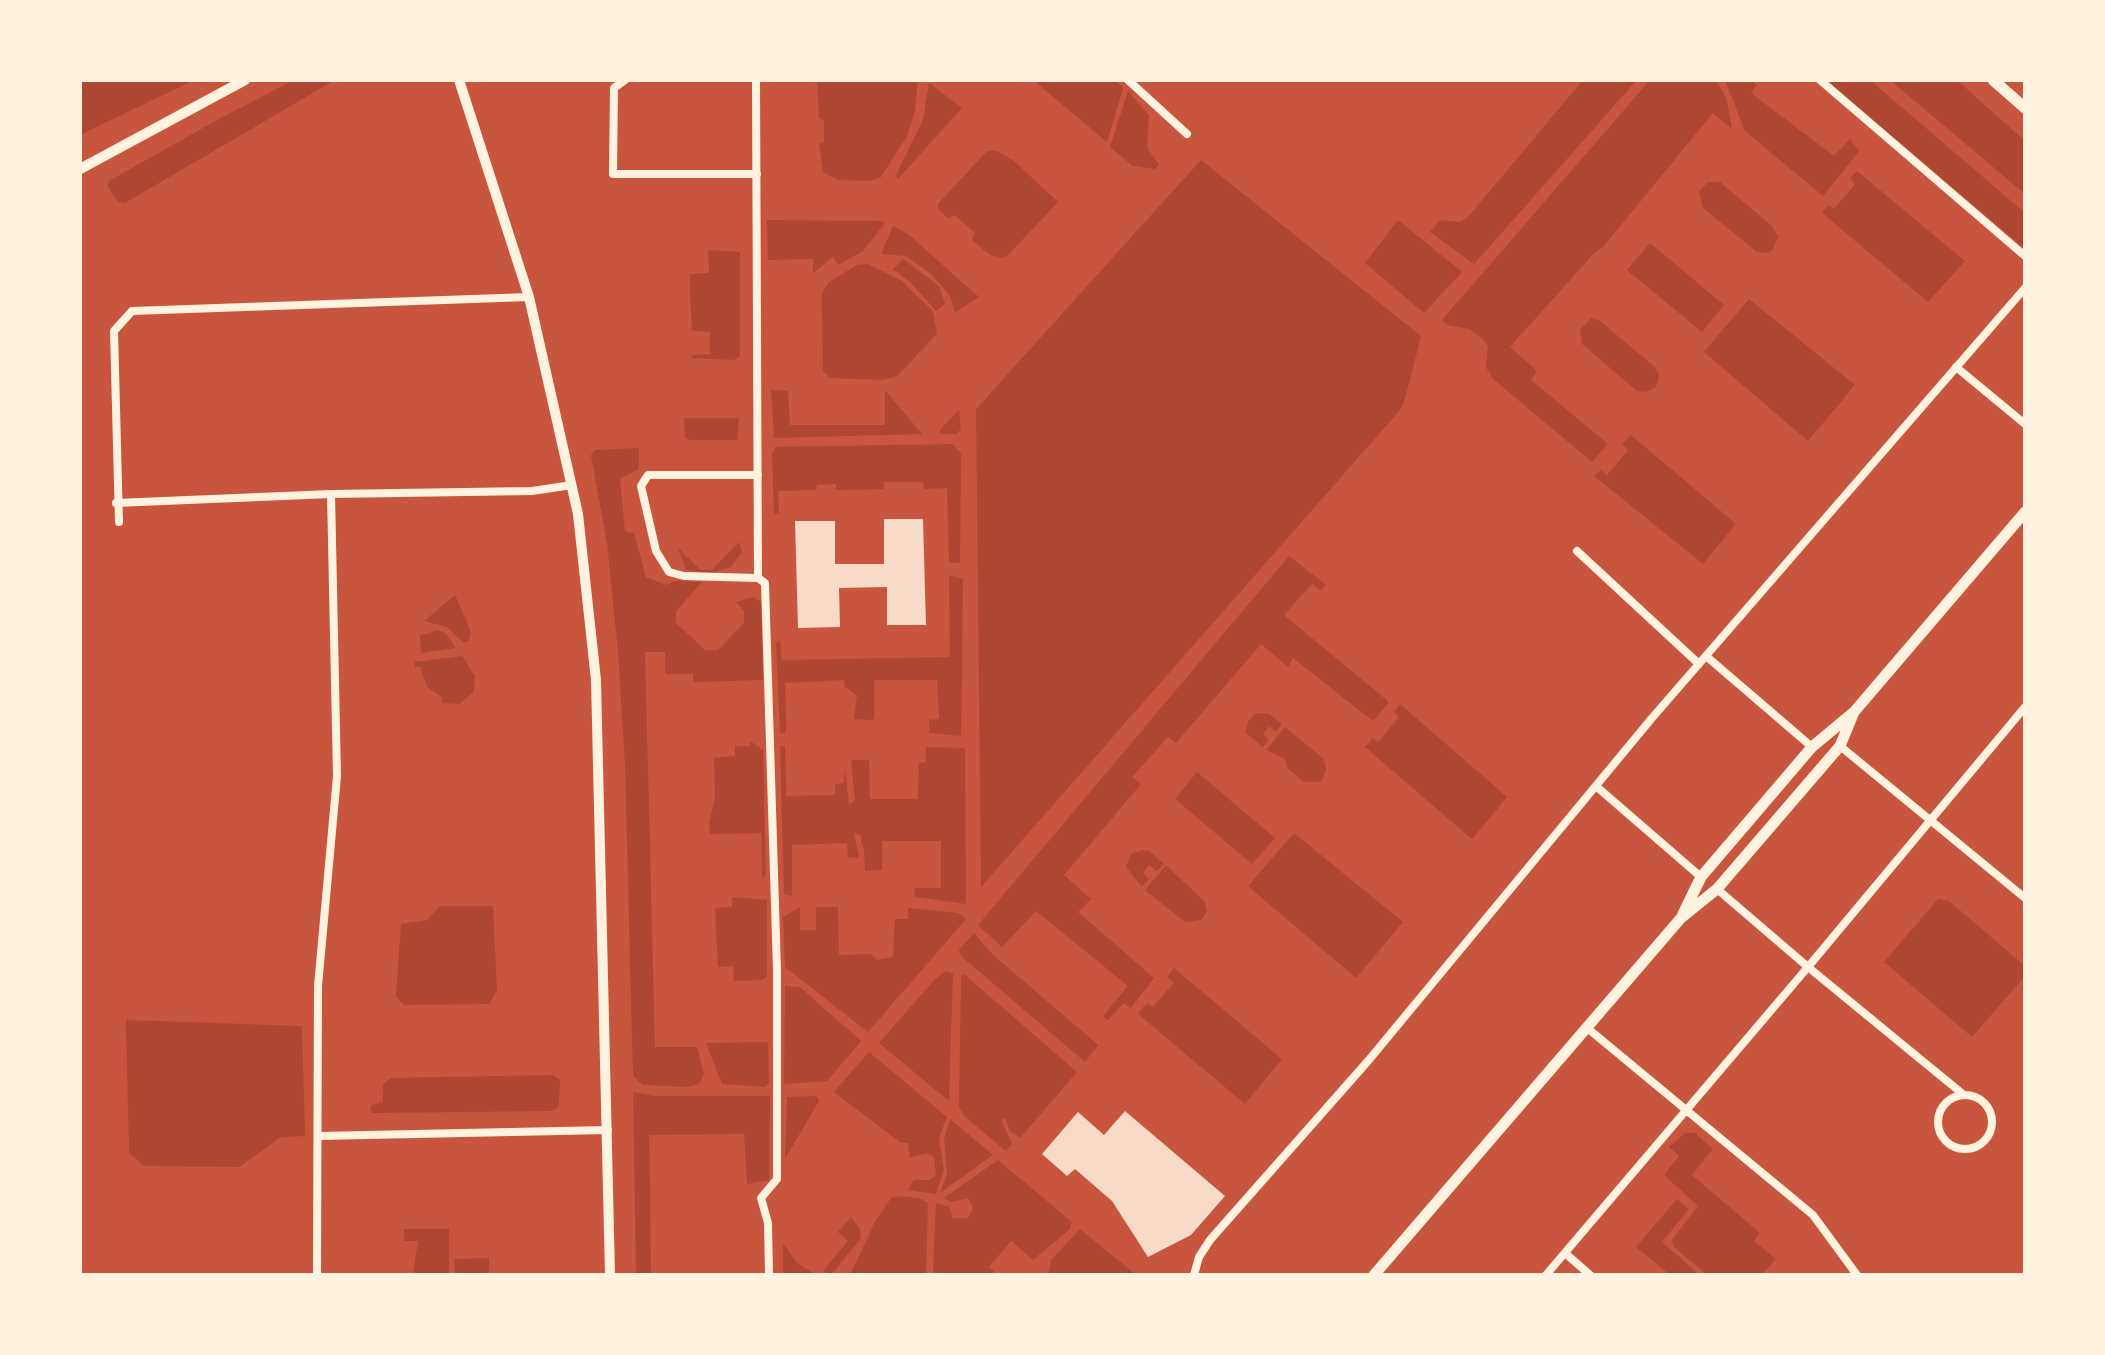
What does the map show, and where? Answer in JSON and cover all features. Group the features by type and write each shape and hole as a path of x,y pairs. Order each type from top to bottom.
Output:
{"main road":[{"path":"1993,80 2025,108"},
{"path":"1681,918 1701,877 1812,747 1854,712 2025,512"},
{"path":"1374,1275 1681,918 1717,889 1840,746 1854,712"}],"street":[{"path":"80,169 245,80"},
{"path":"459,80 529,297 572,485 592,624 596,680 610,1275"},
{"path":"625,80 614,88 613,174 757,174"},
{"path":"756,80 758,578"},
{"path":"1128,80 1187,134"},
{"path":"1820,80 2025,256"},
{"path":"1194,1275 1199,1257 1210,1240 1368,1061 1699,664 2025,288"},
{"path":"119,522 116,503 114,331 132,311 529,297"},
{"path":"1956,367 2025,424"},
{"path":"758,475 648,475 641,486 656,551 669,572 758,578 765,583 777,970 777,1179 761,1198 768,1223 769,1275"},
{"path":"116,503 331,494 532,491 572,485"},
{"path":"317,1275 318,986 337,776 331,494"},
{"path":"1577,551 1699,664"},
{"path":"1706,656 1812,747"},
{"path":"1546,1275 2025,707"},
{"path":"1840,746 2025,898"},
{"path":"1597,787 1701,877"},
{"path":"1717,889 1964,1095 1985,1104 1992,1120 1987,1137 1972,1148 1963,1149 1942,1135 1938,1119 1945,1103 1964,1095"},
{"path":"1586,1027 1813,1215 1857,1275"},
{"path":"318,1136 608,1130"},
{"path":"1565,1253 1590,1275"}],"shaded area":[{"path":"80,80 194,80 80,135"},
{"path":"294,80 335,80 125,203 118,202 107,186 109,181"},
{"path":"817,80 918,80 915,111 907,136 881,177 870,181 838,180 823,172 819,144 824,143 824,121 819,118"},
{"path":"1033,80 1087,80 1091,83 1095,80 1115,80 1123,88 1107,142"},
{"path":"1583,80 1637,80 1474,264 1430,232 1440,220 1460,222 1469,216"},
{"path":"1650,80 1716,80 1726,97 1732,129 1713,113 1603,247 1595,252 1510,347 1537,371 1531,380 1608,444 1592,462 1493,379 1486,367 1488,347 1485,341 1469,329 1448,325 1442,320"},
{"path":"1725,80 1751,80 1757,85 1751,93 1834,156 1850,139 1859,151 1823,196 1745,131"},
{"path":"1826,80 1870,80 2025,213 2025,249"},
{"path":"1890,80 1957,80 2025,141 2025,194"},
{"path":"929,83 962,108 898,179 896,175 923,120"},
{"path":"1128,91 1149,115 1147,147 1159,165 1155,169 1133,166 1110,147"},
{"path":"987,151 997,151 1014,161 1058,202 1002,258 990,255 972,240 975,233 955,215 948,218 938,209 938,204"},
{"path":"1201,160 1421,336 1405,399 1400,410 981,887 976,409"},
{"path":"1857,171 1965,261 1928,302 1822,213 1828,205 1834,209 1855,184 1850,178"},
{"path":"1708,182 1720,182 1773,227 1778,237 1773,249 1768,253 1757,252 1703,208 1699,191"},
{"path":"767,220 885,223 863,251 838,265 833,257 813,273 813,259 768,260"},
{"path":"1398,220 1462,272 1424,313 1365,263"},
{"path":"893,226 908,234 979,297 955,313 950,296 930,273 906,256 881,254"},
{"path":"1650,243 1724,305 1702,332 1627,270"},
{"path":"708,250 740,252 740,356 734,360 692,358 691,355 710,354 710,332 692,331 690,295 690,274 709,273"},
{"path":"903,259 939,286 945,304 936,311 910,282 893,269"},
{"path":"868,264 902,281 933,311 937,334 897,376 882,380 830,378 823,371 822,293 829,282 857,265"},
{"path":"1749,299 1855,385 1808,441 1704,352"},
{"path":"1591,318 1600,321 1655,367 1659,375 1656,387 1646,392 1637,391 1582,344 1580,330"},
{"path":"771,390 788,391 790,425 885,425 885,390 922,434 774,438"},
{"path":"959,410 961,429 956,434 941,434 940,430"},
{"path":"684,418 739,418 737,440 689,440 685,437"},
{"path":"1631,435 1736,524 1703,564 1594,476 1601,470 1607,475 1628,450 1622,444"},
{"path":"953,444 961,454 960,563 949,562 947,488 924,489 923,482 884,482 884,489 836,490 836,484 817,485 816,490 778,491 779,514 774,513 772,453 776,447"},
{"path":"639,448 639,469 620,479 625,531 634,533 646,577 666,585 675,581 702,582 676,611 676,623 705,650 718,650 744,623 744,611 736,602 753,597 761,602 763,680 693,682 693,674 665,674 665,652 645,652 655,1047 697,1047 704,1074 699,1084 688,1087 643,1085 633,1076 625,766 618,651 607,544 591,455 595,450"},
{"path":"739,542 742,552 731,567 712,573 686,570 678,548 700,570 712,570"},
{"path":"1289,556 1326,585 1321,591 1312,584 1284,615 1389,702 1373,721 1293,658 1288,667 1261,644 1176,743 1168,737 1132,777 1141,784 1064,875 1091,899 1078,912 1154,978 1131,1008 1124,1003 1108,1020 1103,1016 1128,986 1036,911 1002,947 978,925"},
{"path":"949,575 963,579 961,736 929,733 929,720 939,719 937,680 874,680 874,719 867,720 854,719 857,695 844,686 844,680 785,683 786,732 780,733 776,643 780,640 782,660 950,657"},
{"path":"455,595 471,632 469,641 464,643 447,627 424,621"},
{"path":"438,630 446,634 456,648 421,653 420,636"},
{"path":"462,656 475,676 474,691 460,704 441,703 443,698 427,687 415,662"},
{"path":"1400,704 1507,797 1472,839 1365,747 1373,738 1378,742 1399,717 1394,712"},
{"path":"1256,713 1269,714 1282,724 1276,732 1269,726 1263,734 1269,740 1263,747 1246,733 1248,721"},
{"path":"1285,727 1324,759 1326,770 1321,782 1304,782 1288,769 1285,759 1266,750"},
{"path":"750,741 763,750 766,874 762,880 761,833 710,834 709,824 715,797 714,758 735,756 735,746 750,746"},
{"path":"780,746 785,746 786,796 835,795 835,784 844,783 845,768 849,805 855,800 851,760 869,760 870,799 918,799 919,763 926,762 926,747 965,748 966,904 915,897 914,888 941,888 941,841 882,841 882,870 865,871 860,835 854,833 859,858 848,857 847,843 792,845 792,896 784,894"},
{"path":"1197,772 1275,838 1252,864 1175,799"},
{"path":"1294,833 1403,922 1356,978 1248,886"},
{"path":"1149,851 1164,864 1157,871 1149,865 1143,873 1149,879 1142,887 1126,867 1131,854"},
{"path":"1166,865 1205,902 1207,911 1201,920 1185,922 1145,890"},
{"path":"732,897 767,900 767,976 762,980 734,981 733,966 718,967 715,908 732,907"},
{"path":"1938,899 1949,901 2025,966 2025,976 1972,1037 1884,962"},
{"path":"440,906 493,906 497,990 489,1004 404,1005 396,997 401,924 427,920"},
{"path":"800,907 800,930 816,930 816,907 838,907 839,955 871,954 877,960 893,957 895,919 908,919 908,908 958,913 966,919 868,1032 785,967 783,917"},
{"path":"974,933 993,955 1098,1045 1085,1062 962,957 959,950"},
{"path":"1174,968 1282,1059 1245,1104 1138,1014 1147,1003 1153,1007 1174,983 1167,977"},
{"path":"946,971 953,974 949,1101 879,1043 935,979"},
{"path":"965,975 1077,1072 1020,1138 1010,1131 1005,1118 1001,1120 1012,1144 1006,1151 964,1116 959,1107 961,976"},
{"path":"785,986 800,987 861,1041 827,1081 784,1084"},
{"path":"126,1020 302,1026 305,1136 281,1137 239,1167 144,1166 129,1153"},
{"path":"768,1042 769,1082 765,1087 722,1084 706,1043"},
{"path":"869,1052 947,1117 939,1138 944,1170 936,1194 908,1190 914,1180 929,1180 936,1175 934,1157 926,1153 910,1158 908,1143 901,1143 834,1092"},
{"path":"553,1075 560,1080 559,1106 553,1111 372,1113 370,1109 371,1105 383,1102 383,1084 391,1078"},
{"path":"633,1092 654,1096 770,1096 769,1180 747,1184 744,1134 649,1135 651,1275 636,1275"},
{"path":"816,1096 819,1101 785,1159 787,1097"},
{"path":"950,1119 993,1155 940,1193 947,1174 944,1139"},
{"path":"1685,1133 1695,1133 1713,1149 1692,1175 1760,1233 1754,1241 1776,1259 1761,1275 1707,1275 1674,1247 1672,1240 1698,1206 1664,1175 1679,1156 1669,1147"},
{"path":"998,1160 1072,1222 1070,1229 1033,1260 1011,1241 989,1267 997,1275 933,1275 936,1203 949,1207 953,1218 968,1218 973,1208 968,1198 951,1202 944,1198"},
{"path":"891,1198 919,1198 928,1203 926,1275 850,1275 876,1220"},
{"path":"1677,1199 1689,1209 1662,1242 1700,1275 1670,1275 1636,1247"},
{"path":"851,1217 860,1229 861,1238 833,1273 827,1273 823,1271 848,1241 838,1232"},
{"path":"404,1229 449,1229 449,1275 413,1275 418,1241 404,1241"},
{"path":"1080,1229 1136,1275 1048,1275 1051,1260"},
{"path":"783,1243 797,1263 816,1275 783,1275"},
{"path":"489,1258 489,1275 455,1275 454,1259"}],"building":[{"path":"884,519 923,519 926,625 887,625 887,587 839,588 840,627 798,628 795,521 835,521 835,564 884,564"},
{"path":"1125,1111 1225,1196 1191,1235 1148,1257 1112,1201 1075,1169 1067,1176 1042,1154 1078,1112 1104,1135"}]}
